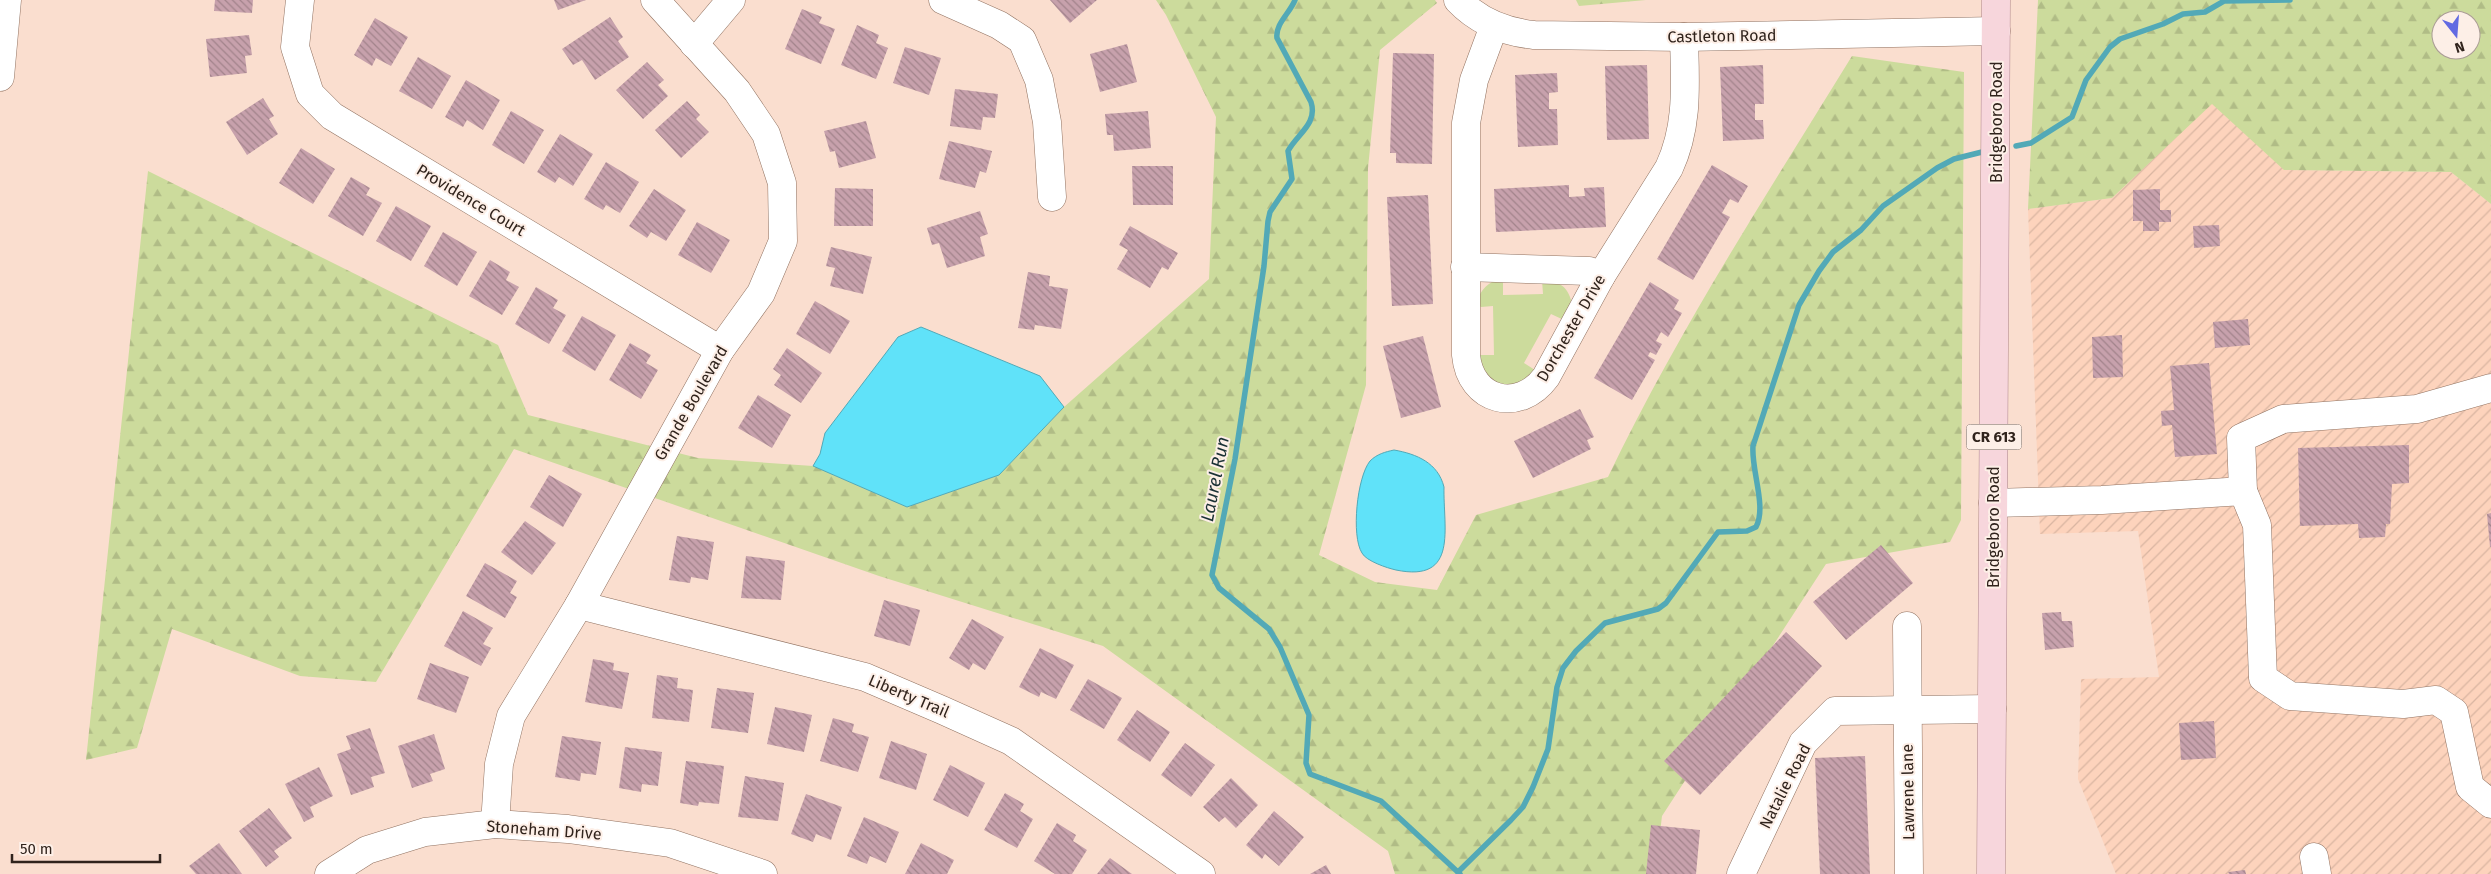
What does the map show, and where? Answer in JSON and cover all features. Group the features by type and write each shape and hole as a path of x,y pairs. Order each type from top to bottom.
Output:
{"main road":[{"name":"Bridgeboro Road","path":"1991,874 1996,0"}],"street":[{"path":"0,77 7,0"},
{"name":"Providence Court","path":"300,0 295,46 310,94 332,116 720,350"},
{"name":"Grande Boulevard","path":"495,824 499,764 511,716 579,605 720,350 761,293 783,241 782,184 766,134 738,91 655,0"},
{"path":"694,44 731,0"},
{"path":"943,0 999,24 1022,40 1039,80 1048,122 1052,197"},
{"name":"Castleton Road","path":"1458,0 1470,12 1494,26 1514,33 1534,36 1684,37 1996,31"},
{"name":"Dorchester Drive","path":"1494,26 1481,57 1468,104 1465,149 1466,354 1469,373 1480,389 1489,394 1507,398 1524,395 1541,384 1601,276 1669,168 1677,150 1685,107 1684,37"},
{"path":"1465,267 1589,271 1601,276"},
{"path":"2491,388 2416,409 2283,419 2241,438 2243,491 2258,526 2263,678 2290,696 2403,704 2436,700 2454,712 2470,787 2491,804"},
{"path":"1994,502 2102,500 2243,491"},
{"name":"Liberty Trail","path":"579,605 865,677 942,710 1011,741 1201,874"},
{"name":"Lawrene lane","path":"1907,626 1906,710 1909,874"},
{"name":"Natalie Road","path":"1741,874 1803,744 1835,711 1992,709"},
{"name":"Stoneham Drive","path":"329,874 367,850 425,832 495,824 568,829 670,843 763,874"}],"shaded area":[{"path":"2212,103 2285,170 2451,172 2491,204 2491,874 2116,874 2078,779 2081,679 2159,677 2138,531 2040,534 2028,209 2112,198"}],"green space":[{"path":"1156,0 1435,0 1437,3 1380,50 1368,168 1366,385 1319,555 1375,582 1437,590 1476,515 1608,477 1664,369 1724,264 1852,56 1964,72 1961,520 1950,542 1826,564 1662,816 1655,874 1395,874 1388,851 1103,646 879,576 514,449 376,682 300,676 172,629 137,748 86,760 148,171 498,345 528,415 698,458 813,466 907,507 999,475 1064,407 1209,279 1216,117 1166,15"},
{"path":"1576,0 1646,0 1579,6"},
{"path":"2038,0 2491,0 2491,204 2451,172 2284,170 2212,104 2112,198 2028,209"},
{"path":"1496,280 1503,281 1503,295 1543,294 1542,280 1552,281 1564,287 1571,300 1566,321 1551,314 1524,363 1535,370 1517,387 1497,385 1484,375 1479,355 1494,355 1493,306 1481,307 1477,304 1483,289"}],"water":[{"path":"921,327 1040,376 1064,407 999,475 907,507 813,466 820,454 825,433 898,337"},
{"path":"1394,450 1411,454 1432,466 1444,487 1445,535 1443,549 1439,560 1430,568 1416,572 1387,568 1368,559 1362,553 1357,534 1357,507 1365,469 1375,457"}],"building":[{"path":"215,0 253,0 252,13 214,11"},
{"path":"554,0 586,0 558,10"},
{"path":"1050,0 1097,0 1070,23"},
{"path":"802,9 822,17 819,23 835,29 821,64 785,49"},
{"path":"610,17 623,37 618,41 629,57 595,80 582,60 573,65 562,49"},
{"path":"375,18 408,37 391,66 376,58 372,66 354,55"},
{"path":"857,25 879,35 876,43 888,48 876,79 841,65"},
{"path":"249,35 252,55 245,56 247,73 210,77 206,39"},
{"path":"1127,44 1137,82 1100,92 1090,54"},
{"path":"905,47 941,58 929,95 893,83"},
{"path":"1393,53 1434,54 1432,164 1396,163 1396,153 1390,153"},
{"path":"418,57 451,76 432,109 399,91"},
{"path":"647,62 664,80 658,85 668,96 643,119 616,90"},
{"path":"1647,65 1649,139 1607,140 1605,66"},
{"path":"1763,65 1764,104 1755,104 1755,120 1763,120 1764,139 1723,141 1720,67"},
{"path":"1557,73 1558,92 1549,93 1549,109 1557,109 1558,145 1518,147 1515,75"},
{"path":"466,80 500,100 483,130 467,120 463,127 445,117"},
{"path":"955,89 998,94 995,118 983,117 981,130 950,126"},
{"path":"263,98 274,116 269,119 278,134 247,155 226,122"},
{"path":"687,101 700,115 696,119 709,132 681,158 655,130"},
{"path":"511,111 544,130 524,164 492,145"},
{"path":"1148,111 1151,148 1114,151 1113,135 1107,135 1105,114"},
{"path":"866,121 876,158 839,168 835,151 830,152 824,131"},
{"path":"560,134 593,154 573,186 559,177 555,183 537,172"},
{"path":"949,141 992,151 986,173 980,171 975,188 939,179"},
{"path":"301,148 335,169 313,204 279,183"},
{"path":"606,162 639,182 620,213 606,205 603,210 584,199"},
{"path":"1712,165 1748,186 1738,203 1730,199 1722,213 1730,217 1693,280 1657,259"},
{"path":"1132,166 1173,166 1173,205 1133,205"},
{"path":"351,177 370,188 366,195 382,203 363,236 328,216"},
{"path":"1569,185 1569,197 1585,196 1584,188 1604,187 1606,227 1496,232 1494,189"},
{"path":"835,188 873,189 873,226 834,226"},
{"path":"654,189 686,210 666,241 651,232 647,238 629,226"},
{"path":"2160,189 2160,210 2171,210 2171,222 2159,222 2159,231 2143,231 2143,221 2133,221 2133,190"},
{"path":"1428,195 1433,304 1392,306 1387,197"},
{"path":"396,206 431,226 411,261 376,241"},
{"path":"980,211 988,234 980,237 985,256 947,268 939,243 932,245 927,228"},
{"path":"697,222 730,240 711,273 678,255"},
{"path":"2219,225 2220,246 2194,248 2193,226"},
{"path":"1130,226 1178,253 1168,270 1162,267 1150,288 1117,269 1128,250 1119,245"},
{"path":"443,232 477,252 457,286 424,266"},
{"path":"831,247 872,257 863,294 830,286 835,268 826,266"},
{"path":"490,260 510,272 506,280 519,287 502,315 469,296"},
{"path":"1028,272 1050,276 1049,286 1068,289 1061,329 1035,325 1034,330 1018,328"},
{"path":"1650,282 1679,300 1674,309 1682,313 1668,337 1661,332 1656,341 1662,344 1656,355 1650,352 1648,356 1655,360 1632,400 1594,378"},
{"path":"536,287 558,300 553,308 566,315 549,344 515,324"},
{"path":"815,301 850,321 830,354 796,334"},
{"path":"582,316 616,335 595,371 562,351"},
{"path":"2248,319 2250,345 2215,348 2213,322"},
{"path":"2122,335 2123,377 2093,378 2092,337"},
{"path":"1423,336 1441,407 1401,418 1383,346"},
{"path":"630,343 651,355 646,363 658,370 641,399 609,380"},
{"path":"787,348 822,373 801,403 774,385 781,375 773,369"},
{"path":"2209,363 2217,454 2175,457 2172,425 2162,426 2161,411 2174,410 2170,366"},
{"path":"758,395 791,415 772,448 738,428"},
{"path":"1580,409 1594,437 1587,440 1591,449 1533,478 1514,441"},
{"path":"2409,445 2409,483 2392,484 2390,524 2386,524 2385,537 2359,538 2358,524 2300,526 2298,448"},
{"path":"549,475 582,494 563,527 530,507"},
{"path":"2491,513 2491,547 2490,547 2487,514"},
{"path":"525,521 556,543 532,575 501,552"},
{"path":"677,536 714,542 708,580 691,577 690,583 669,580"},
{"path":"1881,545 1913,583 1846,640 1813,602"},
{"path":"746,556 785,561 781,600 741,598"},
{"path":"485,563 517,581 510,593 517,597 505,618 466,596"},
{"path":"884,600 920,610 910,646 874,636"},
{"path":"463,611 493,628 483,644 491,648 481,666 444,646"},
{"path":"2061,612 2062,621 2072,621 2074,647 2045,650 2042,613"},
{"path":"972,619 1004,637 985,670 973,663 969,670 949,658"},
{"path":"1786,632 1822,666 1700,795 1664,761"},
{"path":"1040,648 1074,665 1056,699 1041,692 1039,697 1019,687"},
{"path":"593,659 614,663 613,670 629,673 622,709 585,702"},
{"path":"430,663 469,677 456,713 417,699"},
{"path":"657,675 678,678 677,688 693,690 689,722 652,718"},
{"path":"1088,679 1122,698 1104,729 1070,710"},
{"path":"717,688 754,693 748,733 711,728"},
{"path":"775,707 812,715 804,752 767,744"},
{"path":"1137,710 1170,732 1150,762 1117,740"},
{"path":"833,718 854,724 852,732 869,737 858,772 820,761"},
{"path":"2214,721 2216,758 2181,760 2179,723"},
{"path":"370,728 385,773 371,777 374,787 351,795 337,754 351,749 346,736"},
{"path":"434,734 445,769 430,774 433,781 412,788 398,746"},
{"path":"562,736 601,742 596,775 581,773 580,781 555,777"},
{"path":"891,741 927,754 916,790 879,778"},
{"path":"1185,743 1215,765 1191,797 1161,775"},
{"path":"625,747 662,752 658,786 642,784 641,792 619,788"},
{"path":"1865,756 1870,874 1820,874 1815,758"},
{"path":"686,761 724,766 719,804 699,802 698,806 680,803"},
{"path":"950,765 985,783 968,817 933,800"},
{"path":"319,767 333,796 310,807 314,817 304,822 285,784"},
{"path":"745,776 784,783 778,821 738,817"},
{"path":"1231,778 1258,805 1236,828 1225,817 1219,822 1203,807"},
{"path":"1005,793 1024,804 1020,811 1033,819 1017,848 984,830"},
{"path":"806,794 842,807 831,840 816,834 813,842 791,834"},
{"path":"269,808 292,838 274,851 279,857 266,867 239,831"},
{"path":"1274,811 1304,837 1279,866 1265,854 1262,859 1246,845"},
{"path":"864,817 899,832 886,863 870,856 867,864 847,856"},
{"path":"1057,823 1076,835 1073,841 1087,850 1072,874 1055,874 1034,861"},
{"path":"1651,825 1700,830 1696,874 1646,874"},
{"path":"219,843 242,874 196,874 189,866"},
{"path":"921,843 954,860 947,874 905,874"},
{"path":"1110,858 1132,874 1097,874"},
{"path":"1326,865 1331,874 1310,874"},
{"path":"2245,870 2246,874 2229,874 2228,872"}],"waterway":[{"name":"Laurel Run","path":"1295,0 1280,23 1277,38 1311,102 1312,117 1288,151 1292,179 1270,212 1268,221 1264,266 1235,459 1212,575 1219,588 1269,629 1280,647 1309,715 1306,763 1310,774 1381,801 1460,874"},
{"path":"2016,146 2031,143 2072,117 2086,80 2110,47 2120,39 2163,24 2183,14 2205,12 2224,1 2290,0"},
{"path":"1458,872 1523,807 1548,749 1557,687 1563,668 1576,651 1605,623 1658,609 1666,603 1718,532 1747,531 1756,527 1760,509 1753,446 1799,305 1819,271 1833,252 1861,230 1883,206 1937,168 1954,159 1982,152"}]}
